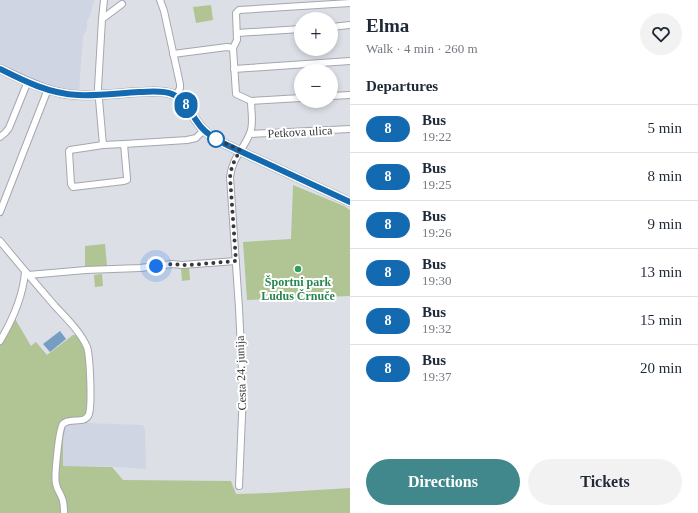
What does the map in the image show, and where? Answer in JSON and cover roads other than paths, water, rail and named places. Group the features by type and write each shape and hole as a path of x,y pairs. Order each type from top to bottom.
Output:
{"street":[{"path":"103,145 98,88 104,0"},
{"path":"160,0 164,11 180,84 180,88 176,96"},
{"path":"294,99 251,102 236,94 233,48 238,40 236,13 239,10 350,3"},
{"path":"102,19 122,4"},
{"path":"338,26 350,25"},
{"path":"237,33 294,29"},
{"path":"173,54 227,47 233,48"},
{"path":"234,69 350,61"},
{"path":"0,69 48,89 74,95 160,92 170,93 184,103 196,121 212,137 350,202"},
{"path":"0,137 6,133 9,128 28,81"},
{"path":"0,212 48,89"},
{"path":"338,96 350,95"},
{"name":"Petkova ulica","path":"240,150 250,134 252,127 251,102"},
{"name":"Petkova ulica","path":"250,134 350,129"},
{"path":"124,144 127,180 73,187 71,184 70,150 103,145 192,140 204,130"},
{"name":"Cesta 24. junija","path":"239,486 242,392 236,261 230,177 232,166 240,150"},
{"path":"0,241 81,335 87,348 89,358 91,399 89,414 87,418 63,423 61,427 55,477 56,485 64,504 64,513"},
{"path":"27,273 111,270 172,264 182,265 236,261"},
{"path":"0,341 18,304 27,273"}],"water":[{"path":"60,331 66,339 50,352 43,344"}],"place":[{"name":"Športni park Ludus Črnuče","path":"298,269"}]}
